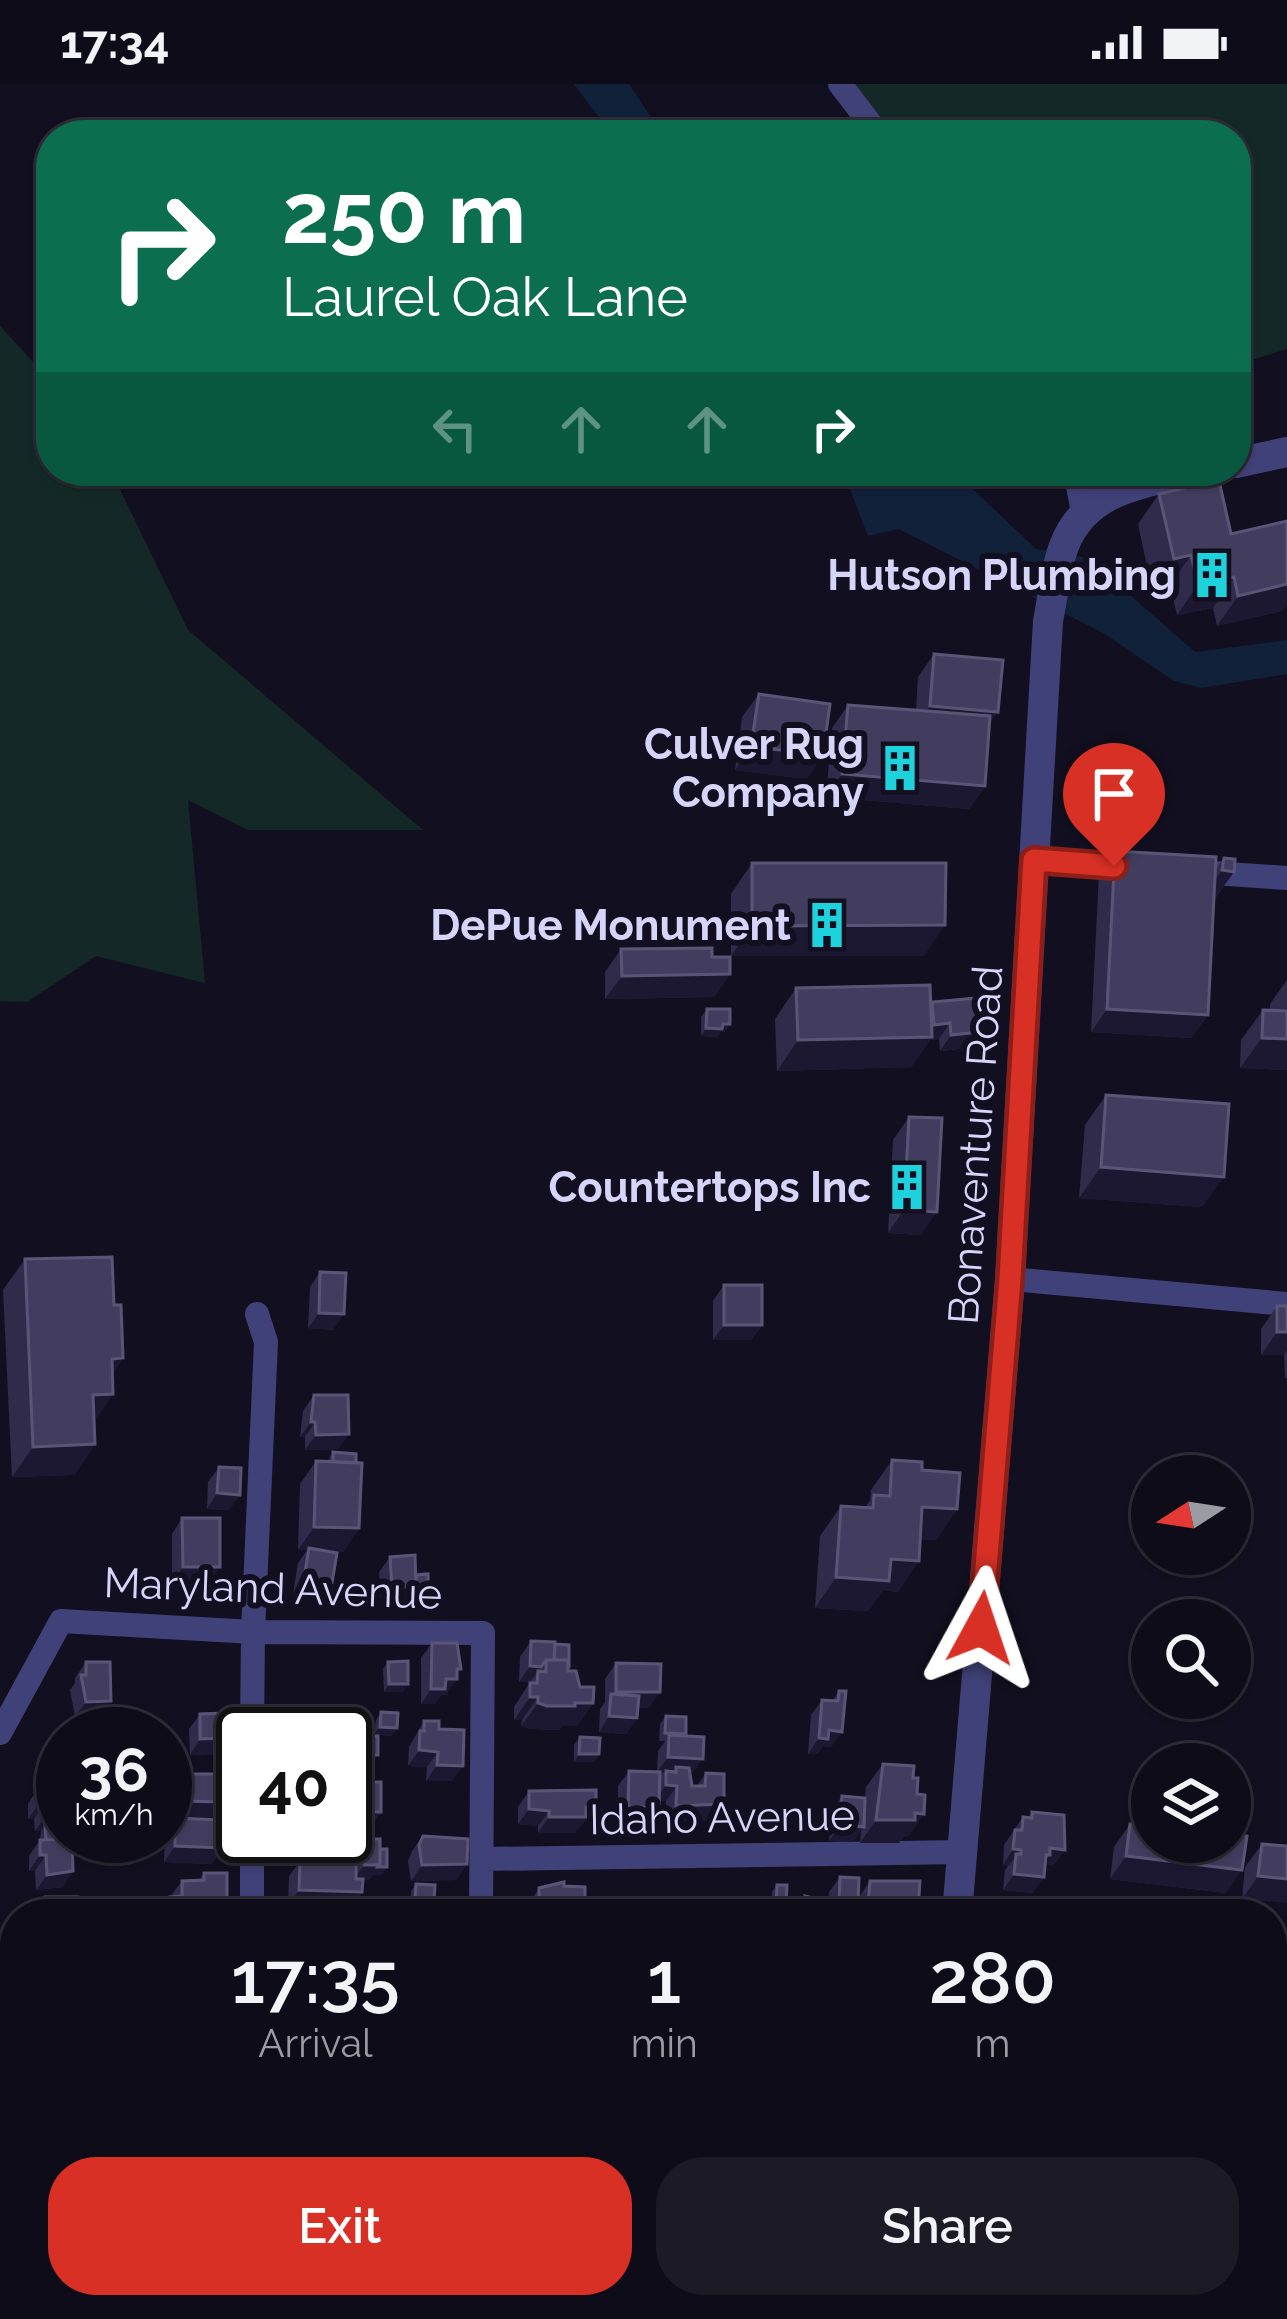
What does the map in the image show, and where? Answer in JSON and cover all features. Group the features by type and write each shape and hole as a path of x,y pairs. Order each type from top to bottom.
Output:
{"street":[{"path":"840,84 868,120"},
{"path":"1251,460 1287,452"},
{"path":"1078,486 1083,512 1127,486"},
{"name":"Bonaventure Road","path":"958,1899 1010,1279 1048,621 1064,547 1083,512"},
{"path":"1034,860 1287,878"},
{"path":"1010,1279 1287,1304"},
{"path":"252,1707 266,1342 257,1314"},
{"name":"Maryland Avenue","path":"0,1733 61,1621 253,1632 483,1633 483,1859"},
{"name":"Idaho Avenue","path":"483,1859 962,1852"},
{"path":"482,1899 483,1859"},
{"path":"251,1899 252,1863"}],"green space":[{"path":"853,84 1287,84 1287,349 1251,360 1251,120 883,120"},
{"path":"0,326 36,365 36,486 118,486 188,630 423,830 248,830 188,800 205,983 96,956 27,1002 0,1001"}],"water":[{"path":"574,84 629,84 653,120 601,120"},
{"path":"849,486 967,486 1036,549 1088,558 1195,652 1287,640 1287,674 1201,688 1174,681 1105,634 899,529 868,536"}],"building":[{"path":"1220,486 1231,534 1287,521 1287,584 1238,596 1234,577 1198,585 1191,555 1174,559 1159,494"},
{"path":"934,654 1003,660 998,712 930,706"},
{"path":"759,694 830,704 823,756 751,746"},
{"path":"848,705 990,716 985,786 842,774"},
{"path":"1115,851 1216,857 1208,1015 1107,1009"},
{"path":"1224,858 1235,859 1234,872 1222,870"},
{"path":"752,863 946,863 945,925 752,926"},
{"path":"712,948 712,957 730,957 730,974 622,976 621,949"},
{"path":"930,985 932,1037 798,1040 796,988"},
{"path":"977,998 980,1032 951,1035 950,1023 934,1025 932,1002"},
{"path":"707,1009 730,1009 730,1024 723,1024 722,1029 706,1028"},
{"path":"1263,1010 1287,1011 1287,1039 1262,1038"},
{"path":"1106,1095 1229,1104 1224,1177 1101,1167"},
{"path":"909,1117 942,1118 937,1212 904,1210"},
{"path":"112,1257 114,1305 121,1305 123,1358 112,1359 113,1394 93,1395 95,1444 33,1447 25,1259"},
{"path":"320,1272 346,1273 344,1314 319,1313"},
{"path":"724,1285 762,1285 762,1325 724,1325"},
{"path":"1277,1306 1287,1306 1287,1332 1277,1332"},
{"path":"314,1395 348,1395 349,1434 316,1435 315,1422 311,1422"},
{"path":"333,1452 356,1454 356,1463 333,1462"},
{"path":"892,1460 922,1462 922,1470 960,1473 957,1509 922,1507 919,1561 891,1559 889,1581 836,1577 841,1506 873,1508 874,1495 890,1496"},
{"path":"316,1461 362,1463 359,1528 314,1527"},
{"path":"219,1467 241,1468 240,1495 217,1493"},
{"path":"182,1518 220,1518 220,1567 183,1567"},
{"path":"309,1548 337,1553 332,1583 304,1578"},
{"path":"415,1555 416,1586 392,1588 390,1557"},
{"path":"428,1574 428,1596 414,1596 416,1575"},
{"path":"531,1641 555,1642 554,1660 546,1660 541,1667 530,1666"},
{"path":"432,1643 457,1643 461,1669 457,1669 457,1679 446,1679 445,1689 431,1689"},
{"path":"555,1644 569,1645 569,1666 568,1660 554,1660"},
{"path":"546,1660 568,1660 568,1671 576,1671 580,1687 594,1687 593,1703 547,1706 538,1703 538,1697 530,1697 530,1683 537,1683 538,1671 546,1672"},
{"path":"408,1661 408,1684 389,1684 388,1662"},
{"path":"86,1662 110,1662 111,1701 86,1702 81,1675 86,1675"},
{"path":"616,1663 661,1664 660,1692 616,1692"},
{"path":"839,1691 846,1691 842,1732 829,1730 828,1739 819,1738 822,1700 838,1701"},
{"path":"611,1694 639,1696 637,1718 609,1716"},
{"path":"381,1712 398,1713 397,1728 380,1727"},
{"path":"216,1713 216,1738 200,1739 200,1714"},
{"path":"666,1716 686,1717 686,1734 665,1733"},
{"path":"424,1721 439,1721 439,1729 464,1730 463,1766 437,1765 438,1752 419,1750"},
{"path":"669,1735 704,1737 703,1759 668,1757"},
{"path":"372,1736 378,1736 378,1755 372,1755"},
{"path":"580,1737 600,1738 599,1754 579,1754"},
{"path":"883,1764 914,1766 917,1794 925,1795 924,1814 915,1813 915,1820 876,1820"},
{"path":"676,1767 689,1768 692,1786 705,1786 706,1773 724,1774 724,1804 676,1806 677,1786 666,1785 666,1771 676,1772"},
{"path":"629,1771 660,1772 659,1807 628,1807"},
{"path":"192,1774 216,1774 216,1802 192,1801"},
{"path":"372,1782 381,1782 381,1812 372,1812"},
{"path":"596,1790 596,1807 586,1807 586,1817 549,1817 549,1811 529,1809 529,1791"},
{"path":"842,1796 865,1798 864,1827 840,1825"},
{"path":"1032,1812 1064,1815 1065,1850 1050,1848 1044,1877 1014,1874 1016,1854 1021,1854 1013,1849 1015,1830 1022,1830 1023,1817 1032,1818"},
{"path":"192,1819 216,1820 216,1848 192,1847"},
{"path":"1130,1824 1131,1824 1131,1857 1126,1856"},
{"path":"423,1836 468,1839 467,1864 422,1865 419,1845"},
{"path":"372,1839 380,1839 380,1865 364,1865 372,1863"},
{"path":"1262,1844 1287,1846 1287,1879 1258,1876"},
{"path":"380,1849 387,1849 387,1867 378,1867"},
{"path":"46,1863 73,1863 73,1871 47,1875"},
{"path":"300,1863 356,1863 356,1879 363,1879 362,1892 299,1890"},
{"path":"1184,1863 1243,1863 1242,1870"},
{"path":"204,1873 227,1873 227,1899 170,1899 182,1896 182,1881 204,1880"},
{"path":"840,1877 859,1878 858,1899 839,1899"},
{"path":"870,1881 920,1881 919,1899 868,1899"},
{"path":"564,1882 564,1886 585,1887 585,1899 539,1899 539,1888"},
{"path":"416,1884 435,1885 434,1899 415,1899"},
{"path":"777,1885 787,1885 786,1899 776,1899"}],"place":[{"name":"Hutson Plumbing","path":"1212,575"},
{"name":"Culver Rug Company","path":"900,768"},
{"name":"DePue Monument","path":"827,925"},
{"name":"Countertops Inc","path":"907,1187"}],"route":[{"path":"981,1628 1010,1279 1034,860 1114,866"}]}
